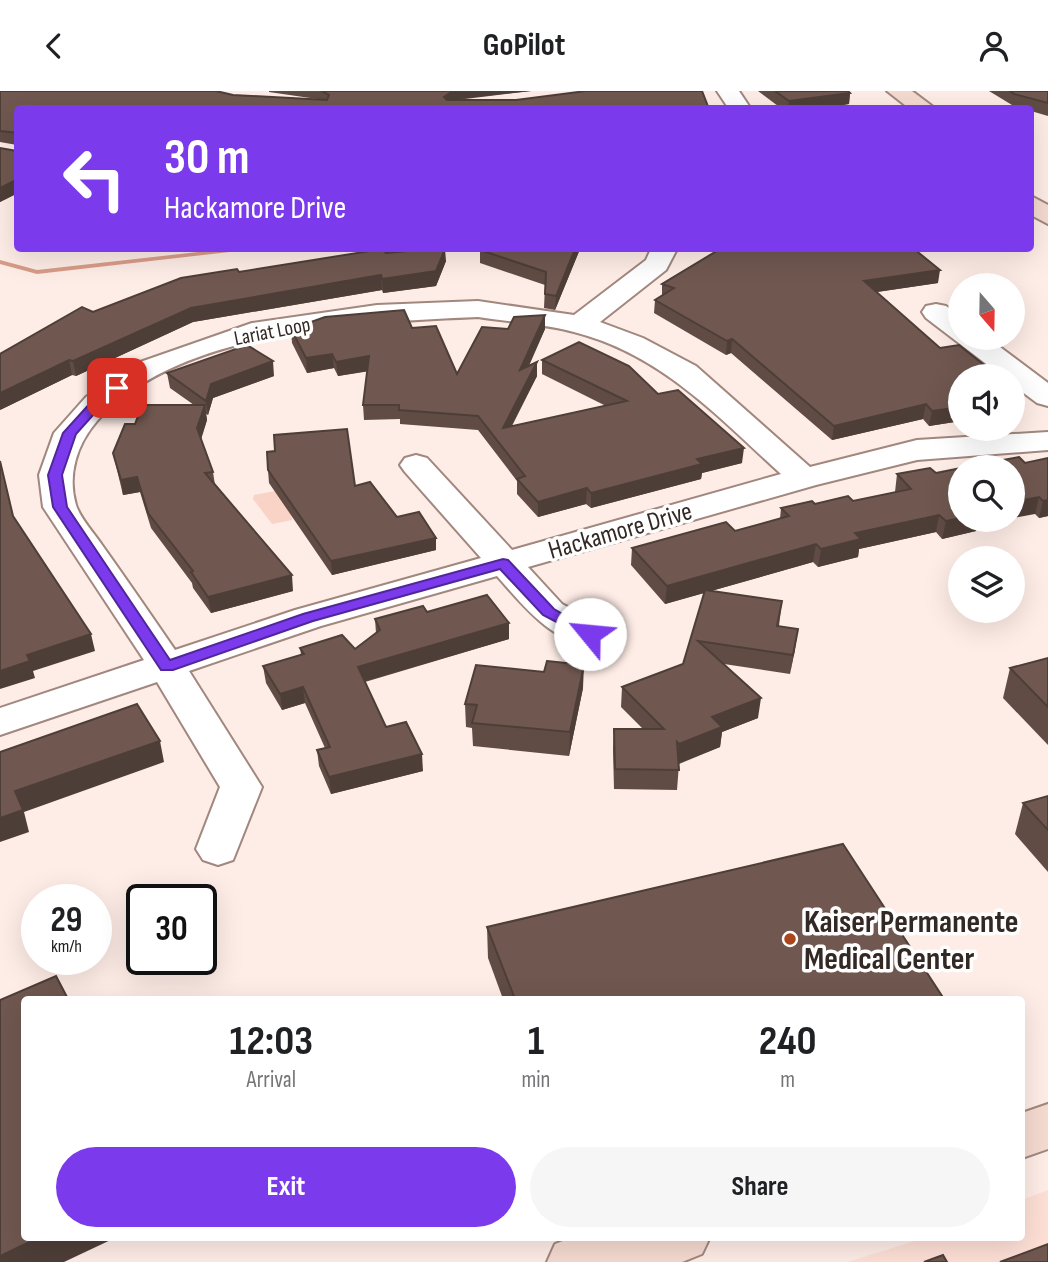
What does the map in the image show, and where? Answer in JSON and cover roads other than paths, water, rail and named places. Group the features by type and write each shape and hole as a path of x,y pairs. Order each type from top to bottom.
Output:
{"main road":[{"path":"898,91 919,105"},
{"path":"1034,206 1048,218"},
{"path":"1025,1135 1048,1126"},
{"path":"575,1262 666,1241"}],"street":[{"path":"580,324 657,264 663,252"},
{"name":"Lariat Loop","path":"218,849 241,787 167,667 60,507 55,475 70,433 97,403 136,373 252,332 377,313 478,309 580,324 633,344 686,372 804,478"},
{"path":"936,312 948,321"},
{"path":"986,350 1048,397"},
{"name":"Hackamore Drive","path":"0,722 308,618 804,478 917,450 1048,441"},
{"path":"416,465 548,612 590,634"}],"waterway":[{"path":"0,262 37,272 212,252"}],"place":[{"name":"Kaiser Permanente Medical Center","path":"790,939"}]}
